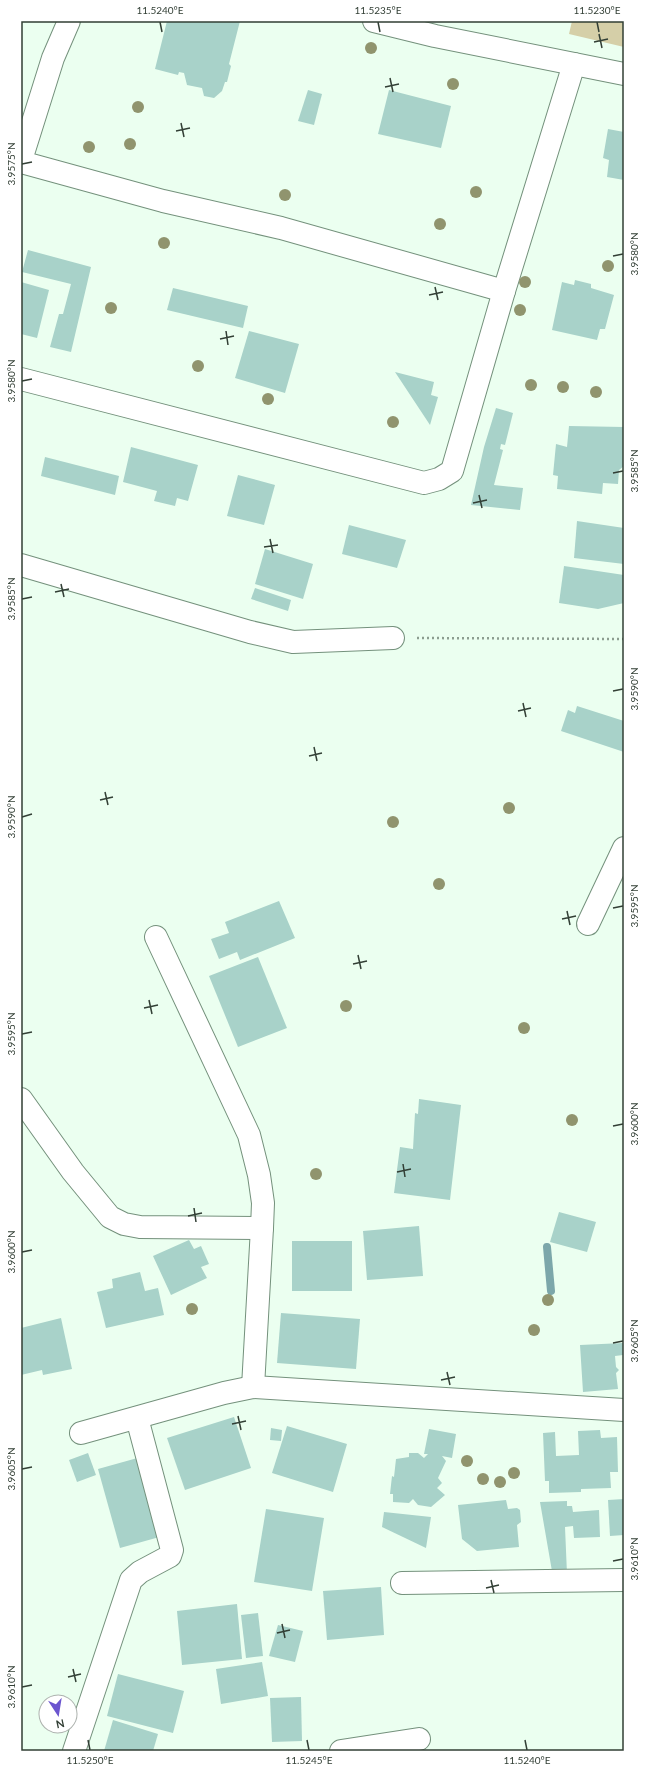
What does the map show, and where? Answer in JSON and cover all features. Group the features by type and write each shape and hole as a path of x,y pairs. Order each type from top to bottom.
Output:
{"street":[{"path":"69,21 53,58 21,161 163,201 280,228 504,291"},
{"path":"374,21 437,28 574,64 624,74"},
{"path":"21,379 424,483 439,479 452,471 504,291 574,64"},
{"path":"21,565 250,632 293,642 393,638"},
{"path":"588,924 624,848"},
{"path":"156,937 249,1135 259,1175 263,1203 253,1387"},
{"path":"21,1099 73,1172 110,1217 124,1224 140,1227 262,1228"},
{"path":"81,1433 224,1393 253,1387 624,1410"},
{"path":"74,1751 131,1580 140,1572 170,1556 172,1550 137,1418"},
{"path":"402,1583 624,1580"},
{"path":"341,1751 419,1739"}],"path":[{"path":"393,638 624,639"}],"shaded area":[{"path":"572,21 624,21 624,47 569,34"}],"building":[{"path":"167,21 240,21 229,64 231,66 227,82 225,82 222,91 214,98 204,96 202,88 187,85 184,73 179,72 178,75 155,69"},
{"path":"308,90 322,94 314,125 298,121"},
{"path":"389,90 451,106 441,148 378,134"},
{"path":"608,129 624,132 624,180 607,177 609,160 603,158"},
{"path":"28,250 91,267 71,352 50,347 59,314 63,314 71,284 22,272"},
{"path":"575,280 591,284 591,288 614,295 605,329 600,329 597,340 552,330 562,282 574,285"},
{"path":"21,282 49,290 37,338 21,334"},
{"path":"173,288 248,306 243,328 167,310"},
{"path":"249,331 299,344 285,393 235,378"},
{"path":"395,372 434,382 431,395 438,397 430,425"},
{"path":"496,408 513,413 505,445 501,444 500,449 503,450 494,485 523,488 520,510 471,505 484,447"},
{"path":"569,426 624,427 624,466 619,470 618,484 603,483 602,494 557,489 558,476 553,475 556,444 567,447"},
{"path":"131,447 198,465 188,501 177,498 175,506 154,501 157,491 123,482"},
{"path":"45,457 119,476 115,495 41,476"},
{"path":"238,475 275,485 264,525 227,516"},
{"path":"577,521 624,528 624,564 574,558"},
{"path":"349,525 406,540 397,568 342,554"},
{"path":"265,549 313,564 303,599 255,584"},
{"path":"564,566 624,575 624,603 598,609 559,603"},
{"path":"255,588 291,600 288,611 251,599"},
{"path":"577,706 624,721 624,752 561,731 568,710 575,713"},
{"path":"279,901 295,938 240,960 237,952 219,959 211,939 229,933 225,922"},
{"path":"258,957 287,1028 238,1047 209,976"},
{"path":"419,1099 461,1105 450,1200 394,1193 400,1147 413,1149 415,1113 418,1114"},
{"path":"559,1212 596,1222 587,1252 550,1242"},
{"path":"419,1226 423,1276 367,1280 363,1231"},
{"path":"189,1240 194,1249 201,1246 209,1264 201,1267 207,1278 171,1295 153,1256"},
{"path":"292,1241 352,1241 352,1291 292,1291"},
{"path":"140,1272 145,1291 158,1288 164,1315 106,1328 97,1292 113,1288 112,1279"},
{"path":"281,1313 360,1319 356,1369 277,1363"},
{"path":"61,1318 72,1369 43,1375 42,1370 21,1375 21,1328"},
{"path":"623,1343 623,1355 615,1356 616,1367 619,1370 616,1373 618,1389 583,1392 580,1345"},
{"path":"234,1417 251,1468 185,1490 167,1438"},
{"path":"287,1426 347,1444 333,1492 272,1473"},
{"path":"271,1428 282,1430 281,1441 270,1440"},
{"path":"429,1429 456,1434 452,1458 442,1456 446,1461 438,1478 442,1483 437,1488 445,1495 431,1507 418,1505 413,1499 409,1503 393,1502 393,1494 390,1494 396,1459 409,1457 409,1453 418,1453 424,1458 428,1454 424,1454"},
{"path":"600,1430 601,1438 617,1437 618,1472 610,1472 611,1488 581,1489 581,1492 549,1493 549,1481 545,1481 543,1433 555,1432 556,1456 579,1455 578,1431"},
{"path":"88,1453 96,1475 77,1482 69,1460"},
{"path":"141,1457 163,1536 120,1548 98,1469"},
{"path":"624,1499 624,1535 610,1536 608,1500"},
{"path":"506,1500 508,1509 517,1508 520,1510 521,1522 517,1525 519,1547 477,1551 462,1539 458,1505"},
{"path":"567,1501 567,1506 572,1506 573,1512 599,1510 600,1537 574,1538 573,1526 565,1527 567,1574 553,1577 540,1502"},
{"path":"266,1509 324,1518 312,1591 254,1582"},
{"path":"384,1512 431,1517 426,1548 382,1527"},
{"path":"381,1587 384,1635 327,1640 323,1591"},
{"path":"237,1604 242,1659 182,1665 177,1611"},
{"path":"258,1613 263,1656 246,1658 241,1615"},
{"path":"278,1625 303,1631 295,1662 269,1656"},
{"path":"262,1662 268,1696 221,1704 216,1669"},
{"path":"118,1674 184,1691 173,1733 107,1716"},
{"path":"301,1697 302,1741 272,1742 270,1698"},
{"path":"113,1720 158,1734 153,1751 104,1751"}],"waterway":[{"path":"547,1247 551,1291"}]}
